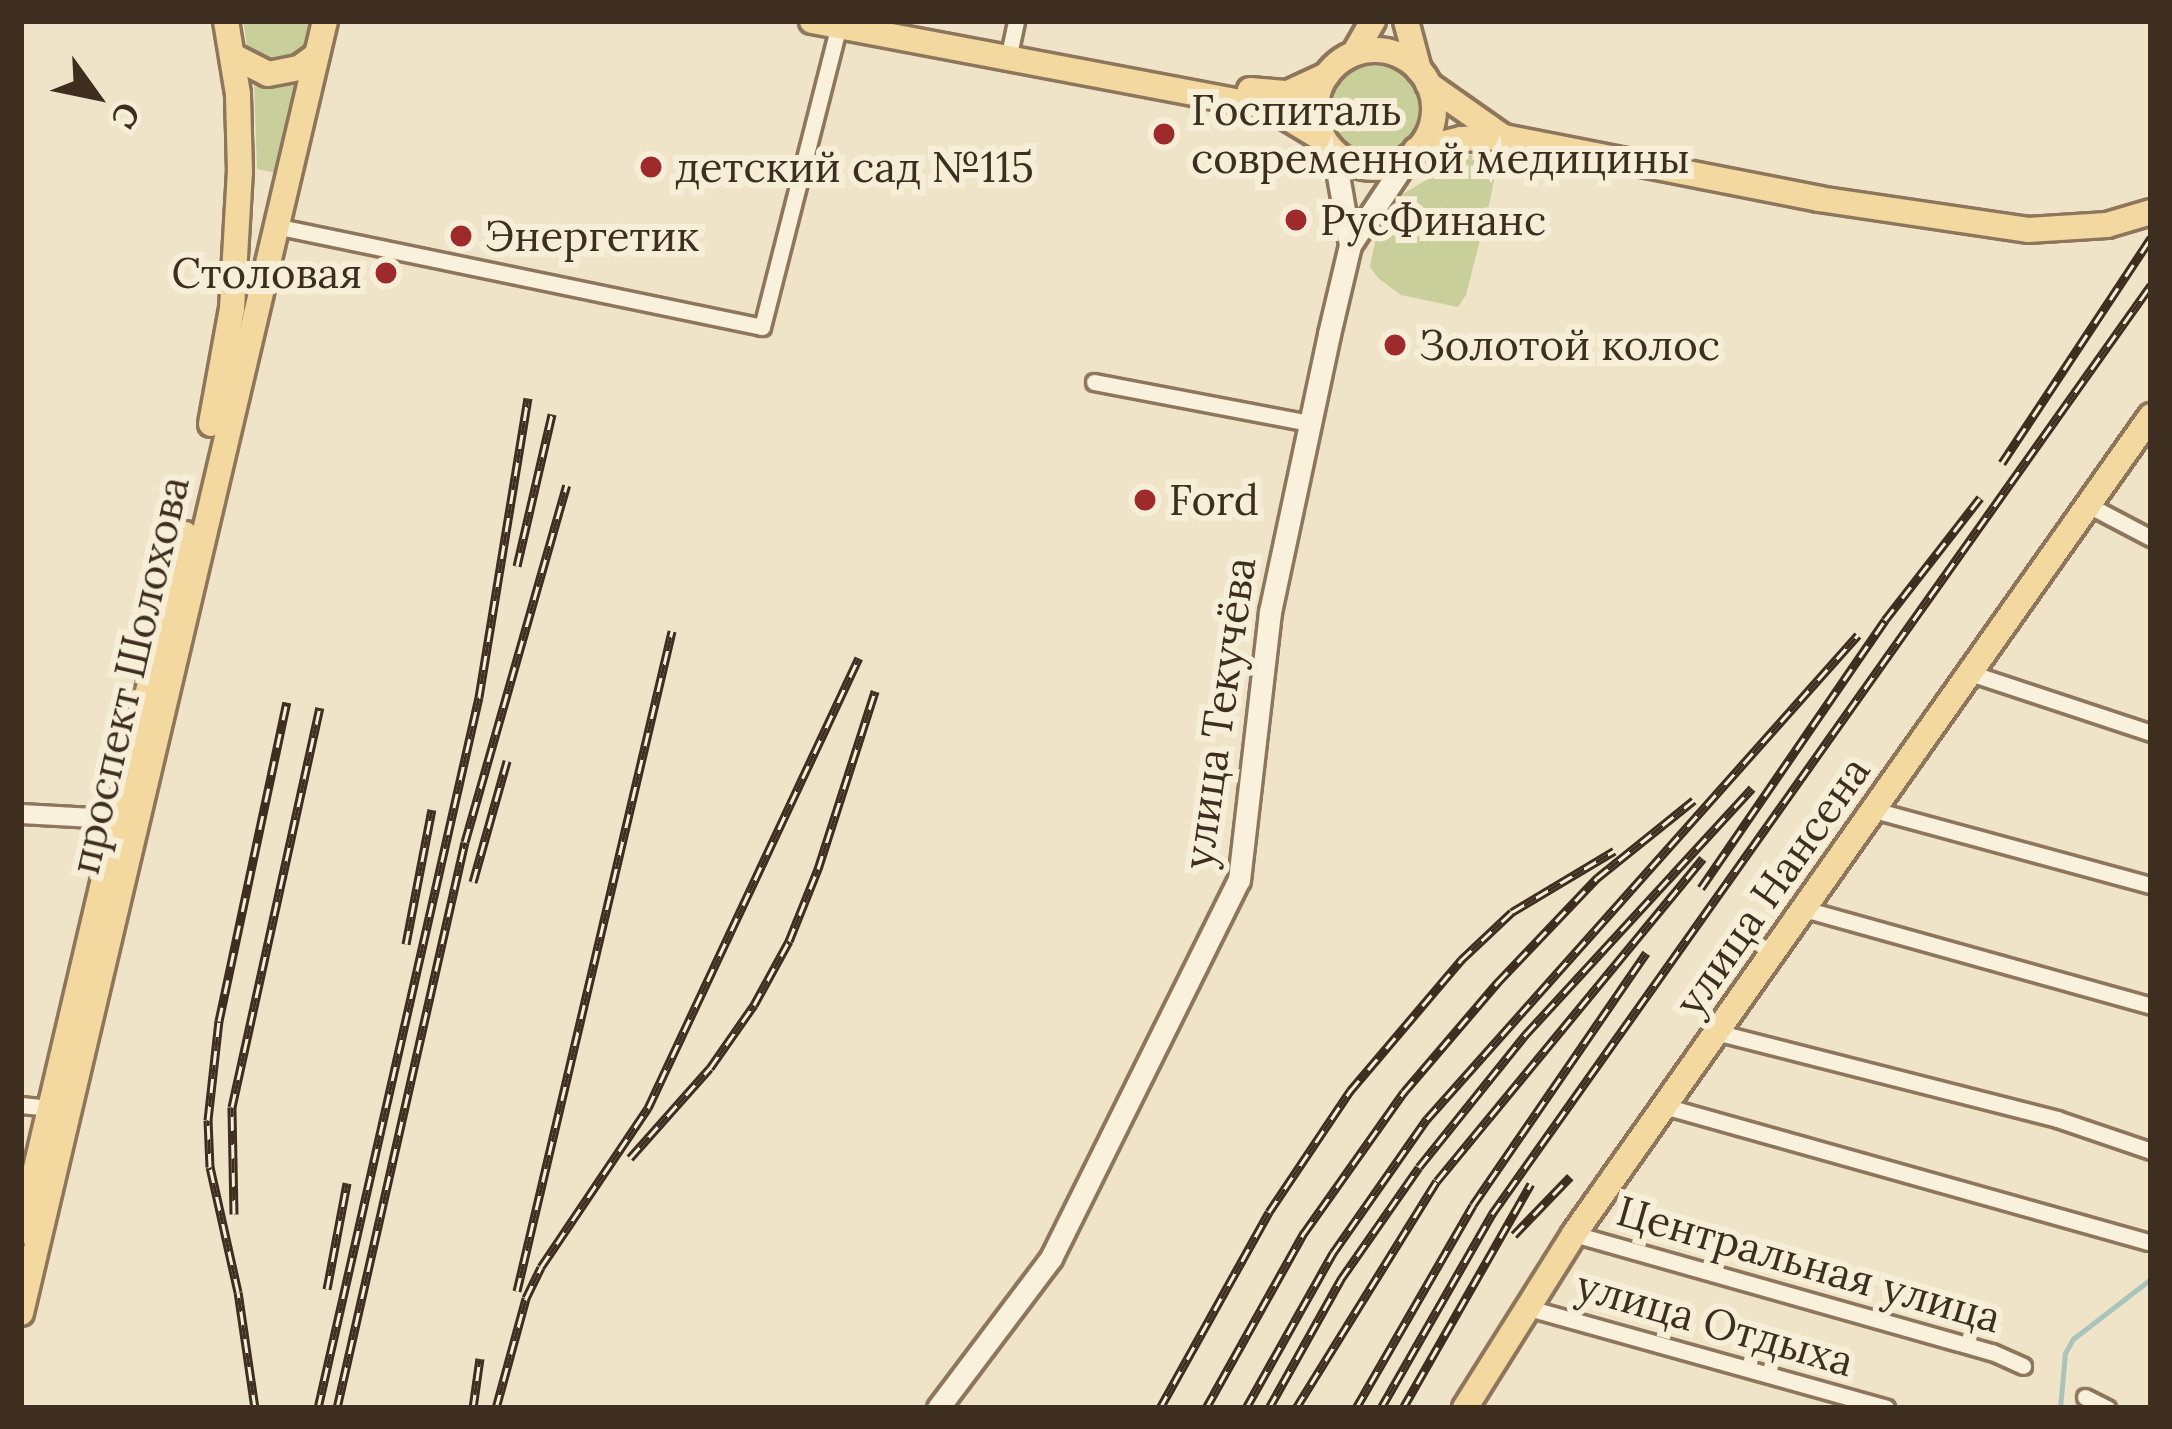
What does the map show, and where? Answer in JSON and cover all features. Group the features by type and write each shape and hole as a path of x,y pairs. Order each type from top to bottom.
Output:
{"main road":[{"name":"проспект Шолохова","path":"21,1313 232,309 241,138 226,21"},
{"name":"проспект Шолохова","path":"21,1232 326,21"},
{"path":"812,21 1270,108 1367,168 1461,139 1504,137 1783,193 2027,230 2107,225 2151,212"},
{"path":"885,21 1013,33 1272,94 1288,93 1327,75 1355,52 1373,21"},
{"path":"1406,21 1433,120 1412,154"},
{"path":"1355,52 1387,52 1504,137"},
{"path":"233,56 268,74 299,68 317,55"},
{"path":"1327,75 1316,105 1329,146"},
{"name":"улица Текучёва","path":"1329,146 1350,245"},
{"name":"улица Текучёва","path":"938,1408 1051,1258 1239,880 1270,612 1350,245 1412,154"},
{"name":"улица Нансена","path":"1469,1407 1524,1307 1574,1234 2151,416"}],"street":[{"path":"275,226 762,327 839,26"},
{"path":"1094,382 1309,423"},
{"path":"2090,506 2151,538"},
{"path":"1970,673 2151,733"},
{"path":"1874,810 2151,885"},
{"path":"21,814 126,820"},
{"path":"1804,909 2151,1006"},
{"path":"1716,1032 2056,1119 2151,1150"},
{"path":"21,1105 50,1108"},
{"path":"1664,1106 2148,1242"},
{"name":"Центральная улица","path":"1574,1234 1992,1352 2023,1366"},
{"name":"улица Отдыха","path":"1524,1307 1886,1408"},
{"path":"2085,1397 2107,1408"}],"green space":[{"path":"243,21 314,21 303,56 268,66 248,52"},
{"path":"1366,61 1386,61 1411,75 1422,91 1422,129 1411,145 1386,159 1366,159 1335,137 1327,120 1327,100 1349,69"},
{"path":"299,82 276,173 257,169 254,83"},
{"path":"1486,154 1496,169 1466,295 1458,307 1401,295 1370,267 1378,226 1401,195 1468,155"}],"waterway":[{"path":"2060,1408 2065,1353 2073,1339 2151,1279"}],"railway":[{"path":"2002,463 2151,238"},
{"path":"1381,1408 1492,1214 2151,285"},
{"path":"318,1408 479,697 528,398"},
{"path":"517,566 552,414"},
{"path":"337,1408 465,842 567,485"},
{"path":"1701,888 1885,620 1980,498"},
{"path":"517,1291 672,631"},
{"path":"1246,1408 1333,1253 1427,1119 1858,635"},
{"path":"496,1408 526,1298 541,1267 648,1108 859,658"},
{"path":"630,1158 710,1068 754,1005 789,941 818,869 875,691"},
{"path":"255,1408 238,1292 210,1167 208,1120 219,1021 287,702"},
{"path":"234,1214 232,1107 320,708"},
{"path":"473,882 507,761"},
{"path":"1269,1408 1341,1279 1419,1167 1526,1034 1752,788"},
{"path":"1206,1408 1304,1233 1404,1092 1498,982 1597,878 1694,800"},
{"path":"406,944 432,809"},
{"path":"1160,1408 1269,1212 1350,1091 1461,960 1512,912 1614,851"},
{"path":"1296,1408 1437,1181 1703,858"},
{"path":"1356,1408 1473,1205 1646,953"},
{"path":"1514,1235 1570,1177"},
{"path":"327,1289 347,1183"},
{"path":"1403,1408 1531,1184"},
{"path":"473,1408 480,1358"}],"place":[{"name":"Госпиталь современной медицины","path":"1164,134"},
{"name":"детский сад №115","path":"651,167"},
{"name":"РусФинанс","path":"1296,220"},
{"name":"Энергетик","path":"461,236"},
{"name":"Столовая","path":"386,273"},
{"name":"Золотой колос","path":"1395,345"},
{"name":"Ford","path":"1145,500"}]}
